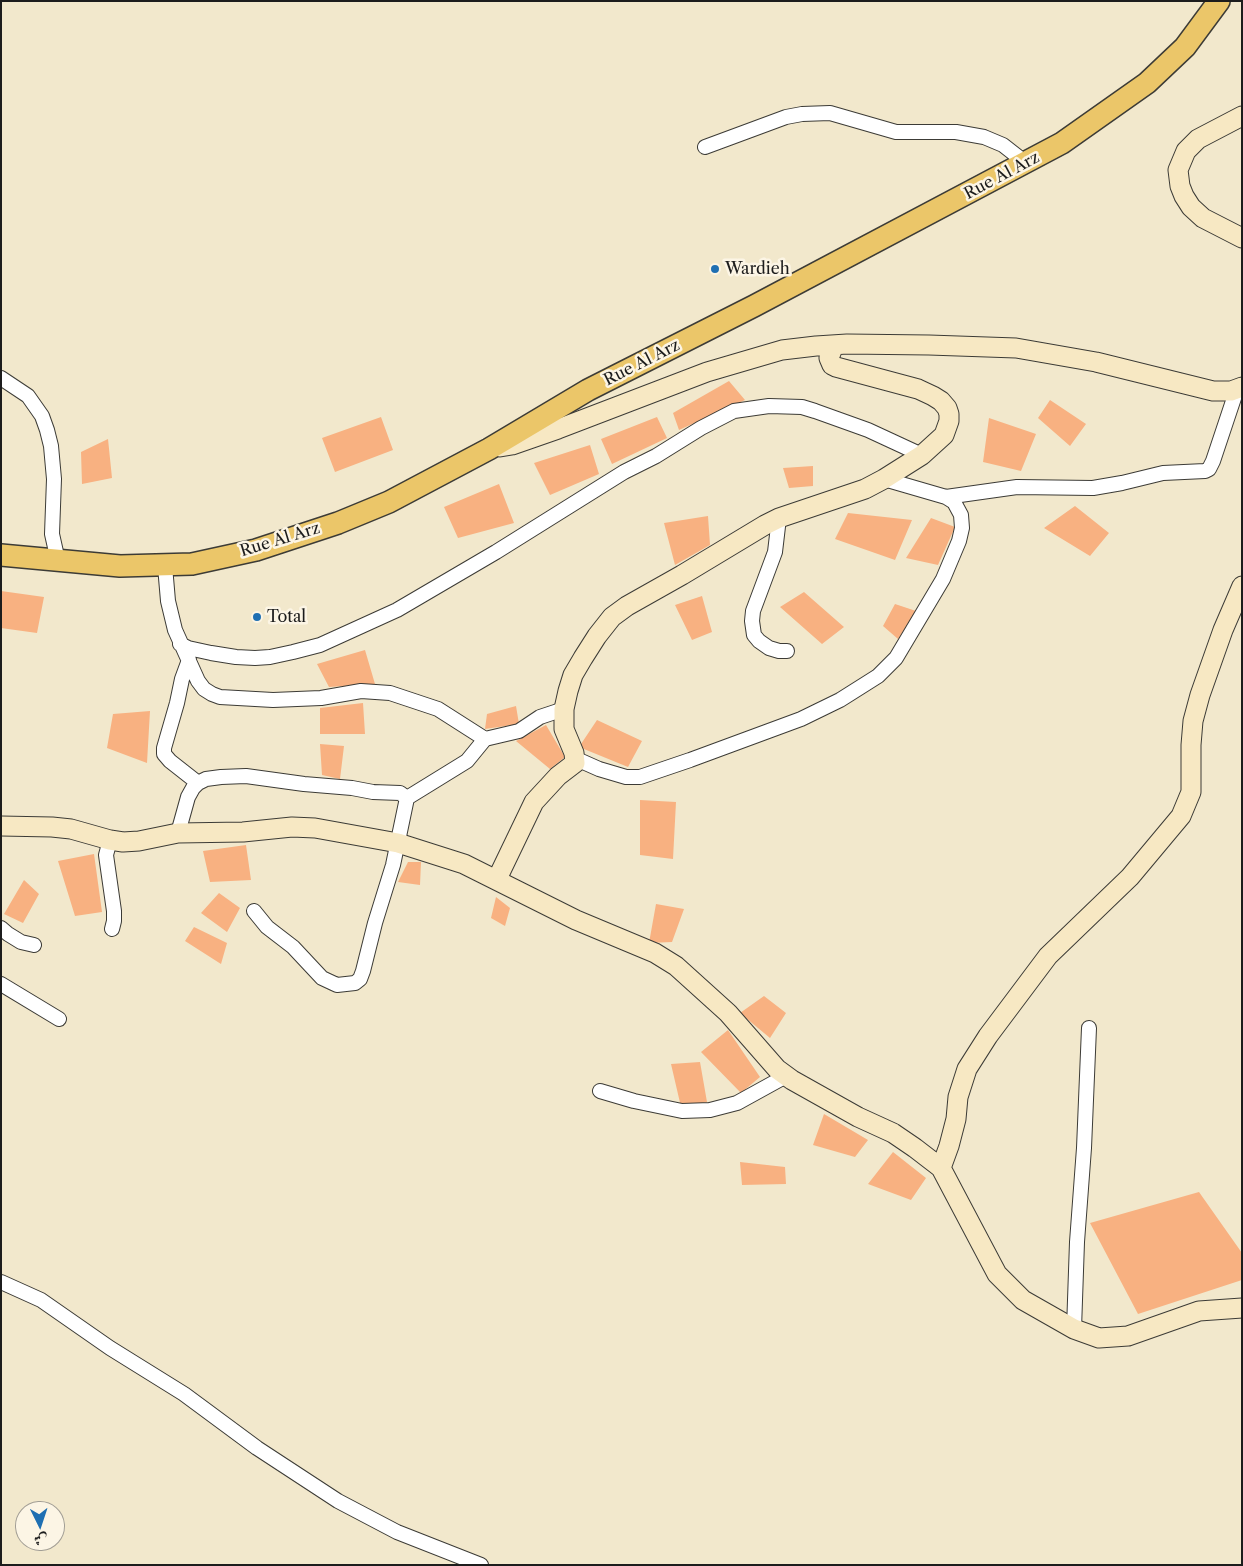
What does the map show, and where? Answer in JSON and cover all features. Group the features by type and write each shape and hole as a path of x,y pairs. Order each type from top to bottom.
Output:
{"main road":[{"name":"Rue Al Arz","path":"1,555 120,566 192,564 256,550 389,502 489,450 588,390 754,306 1062,144 1147,83 1185,47 1219,1"}],"street":[{"path":"705,147 786,117 802,114 830,113 876,128 896,132 956,132 984,137 1003,145 1026,163"},
{"path":"1242,116 1198,139 1186,151 1178,170 1180,186 1190,207 1204,218 1242,238"},
{"path":"575,762 574,753 564,729 564,709 573,675 597,636 612,617 627,606 779,518 847,496 884,479 922,454 944,435 949,421 947,408 933,396 918,389 836,367 829,358 834,345"},
{"path":"489,450 512,445 558,429 707,372 782,350 834,345 929,345 1016,348 1096,362 1213,391 1231,391 1239,388"},
{"path":"1,378 28,396 42,416 47,430 51,446 53,470 52,534 58,561"},
{"path":"946,497 1018,487 1093,488 1163,474 1205,471 1209,469 1214,460 1239,388"},
{"path":"180,644 188,648 210,653 255,658 270,657 320,645 397,610 496,552 624,472 656,456 701,428 734,411 769,406 802,408 868,430 922,454"},
{"path":"497,879 534,802 558,776 575,762 581,760 599,770 626,777 640,777 801,719 840,700 878,676 896,658 943,579 959,541 962,528 961,514 954,502 946,497 884,479"},
{"path":"779,518 775,552 753,611 752,621 754,635 760,641 769,648 787,651"},
{"path":"165,566 171,617 180,644 198,681 204,688 220,697 273,700 321,698 361,691 390,693 438,709 485,740"},
{"path":"941,1168 949,1146 956,1119 958,1097 967,1069 988,1036 1048,956 1130,877 1182,816 1191,792 1193,721 1223,630 1242,586"},
{"path":"189,660 182,679 164,748 167,758 198,783"},
{"path":"254,911 267,926 293,948 322,978 337,986 355,983 360,979 363,971 398,843 407,798 467,761 485,740 520,730 540,717 564,709"},
{"path":"178,833 188,797 193,788 206,779 221,776 246,776 373,792 400,793 407,798"},
{"path":"1,826 52,826 123,842 178,833 242,832 292,826 315,828 398,843 464,864 576,920 656,953 676,966 728,1013 777,1069 786,1076 858,1117 893,1133 916,1148 941,1168 997,1274 1023,1300 1074,1329 1099,1338 1128,1336 1198,1311 1242,1308"},
{"path":"110,840 106,855 114,911 112,929"},
{"path":"1,928 21,942 34,945"},
{"path":"1,984 59,1019"},
{"path":"1074,1329 1089,1028"},
{"path":"600,1091 634,1101 682,1111 710,1110 737,1103 786,1076"},
{"path":"1,1282 41,1300 110,1348 184,1394 257,1448 338,1501 397,1532 481,1565"}],"building":[{"path":"729,381 745,400 679,430 673,413"},
{"path":"1050,400 1086,424 1070,446 1038,418"},
{"path":"381,417 393,450 335,472 322,438"},
{"path":"657,417 667,438 612,464 601,439"},
{"path":"989,418 1036,434 1021,471 983,462"},
{"path":"108,439 112,478 82,484 81,452"},
{"path":"590,445 599,474 550,495 534,463"},
{"path":"813,466 813,486 789,488 783,468"},
{"path":"499,484 514,523 458,538 444,507"},
{"path":"1075,506 1109,533 1090,556 1044,528"},
{"path":"848,513 912,520 895,560 835,539"},
{"path":"708,516 710,545 675,565 664,523"},
{"path":"931,518 955,527 938,565 906,558"},
{"path":"1,591 44,597 37,633 1,628"},
{"path":"804,592 844,627 822,644 780,607"},
{"path":"702,596 712,632 692,640 675,605"},
{"path":"895,604 916,611 898,639 883,626"},
{"path":"365,650 375,684 329,687 317,664"},
{"path":"363,703 365,734 320,734 320,708"},
{"path":"516,706 519,724 485,729 487,714"},
{"path":"150,711 147,763 107,748 113,714"},
{"path":"597,720 642,741 628,767 579,747"},
{"path":"546,725 565,757 550,769 516,741"},
{"path":"320,744 344,746 340,779 322,775"},
{"path":"640,800 676,802 673,859 640,855"},
{"path":"246,845 251,880 210,882 203,851"},
{"path":"94,854 102,912 75,916 58,861"},
{"path":"408,862 421,862 420,885 398,882"},
{"path":"24,880 39,894 23,923 4,914"},
{"path":"219,893 240,908 227,932 201,913"},
{"path":"496,897 510,908 505,926 491,918"},
{"path":"656,904 684,909 672,942 649,943"},
{"path":"194,927 227,943 221,964 185,941"},
{"path":"764,996 786,1013 770,1038 740,1013"},
{"path":"728,1030 760,1077 741,1093 701,1052"},
{"path":"700,1062 707,1102 681,1107 671,1064"},
{"path":"824,1114 868,1140 855,1157 813,1145"},
{"path":"893,1152 926,1178 911,1200 868,1184"},
{"path":"740,1162 785,1167 786,1184 742,1185"},
{"path":"1199,1192 1242,1253 1242,1280 1138,1314 1090,1223"}],"place":[{"name":"Wardieh","path":"715,269"},
{"name":"Total","path":"257,617"}]}
